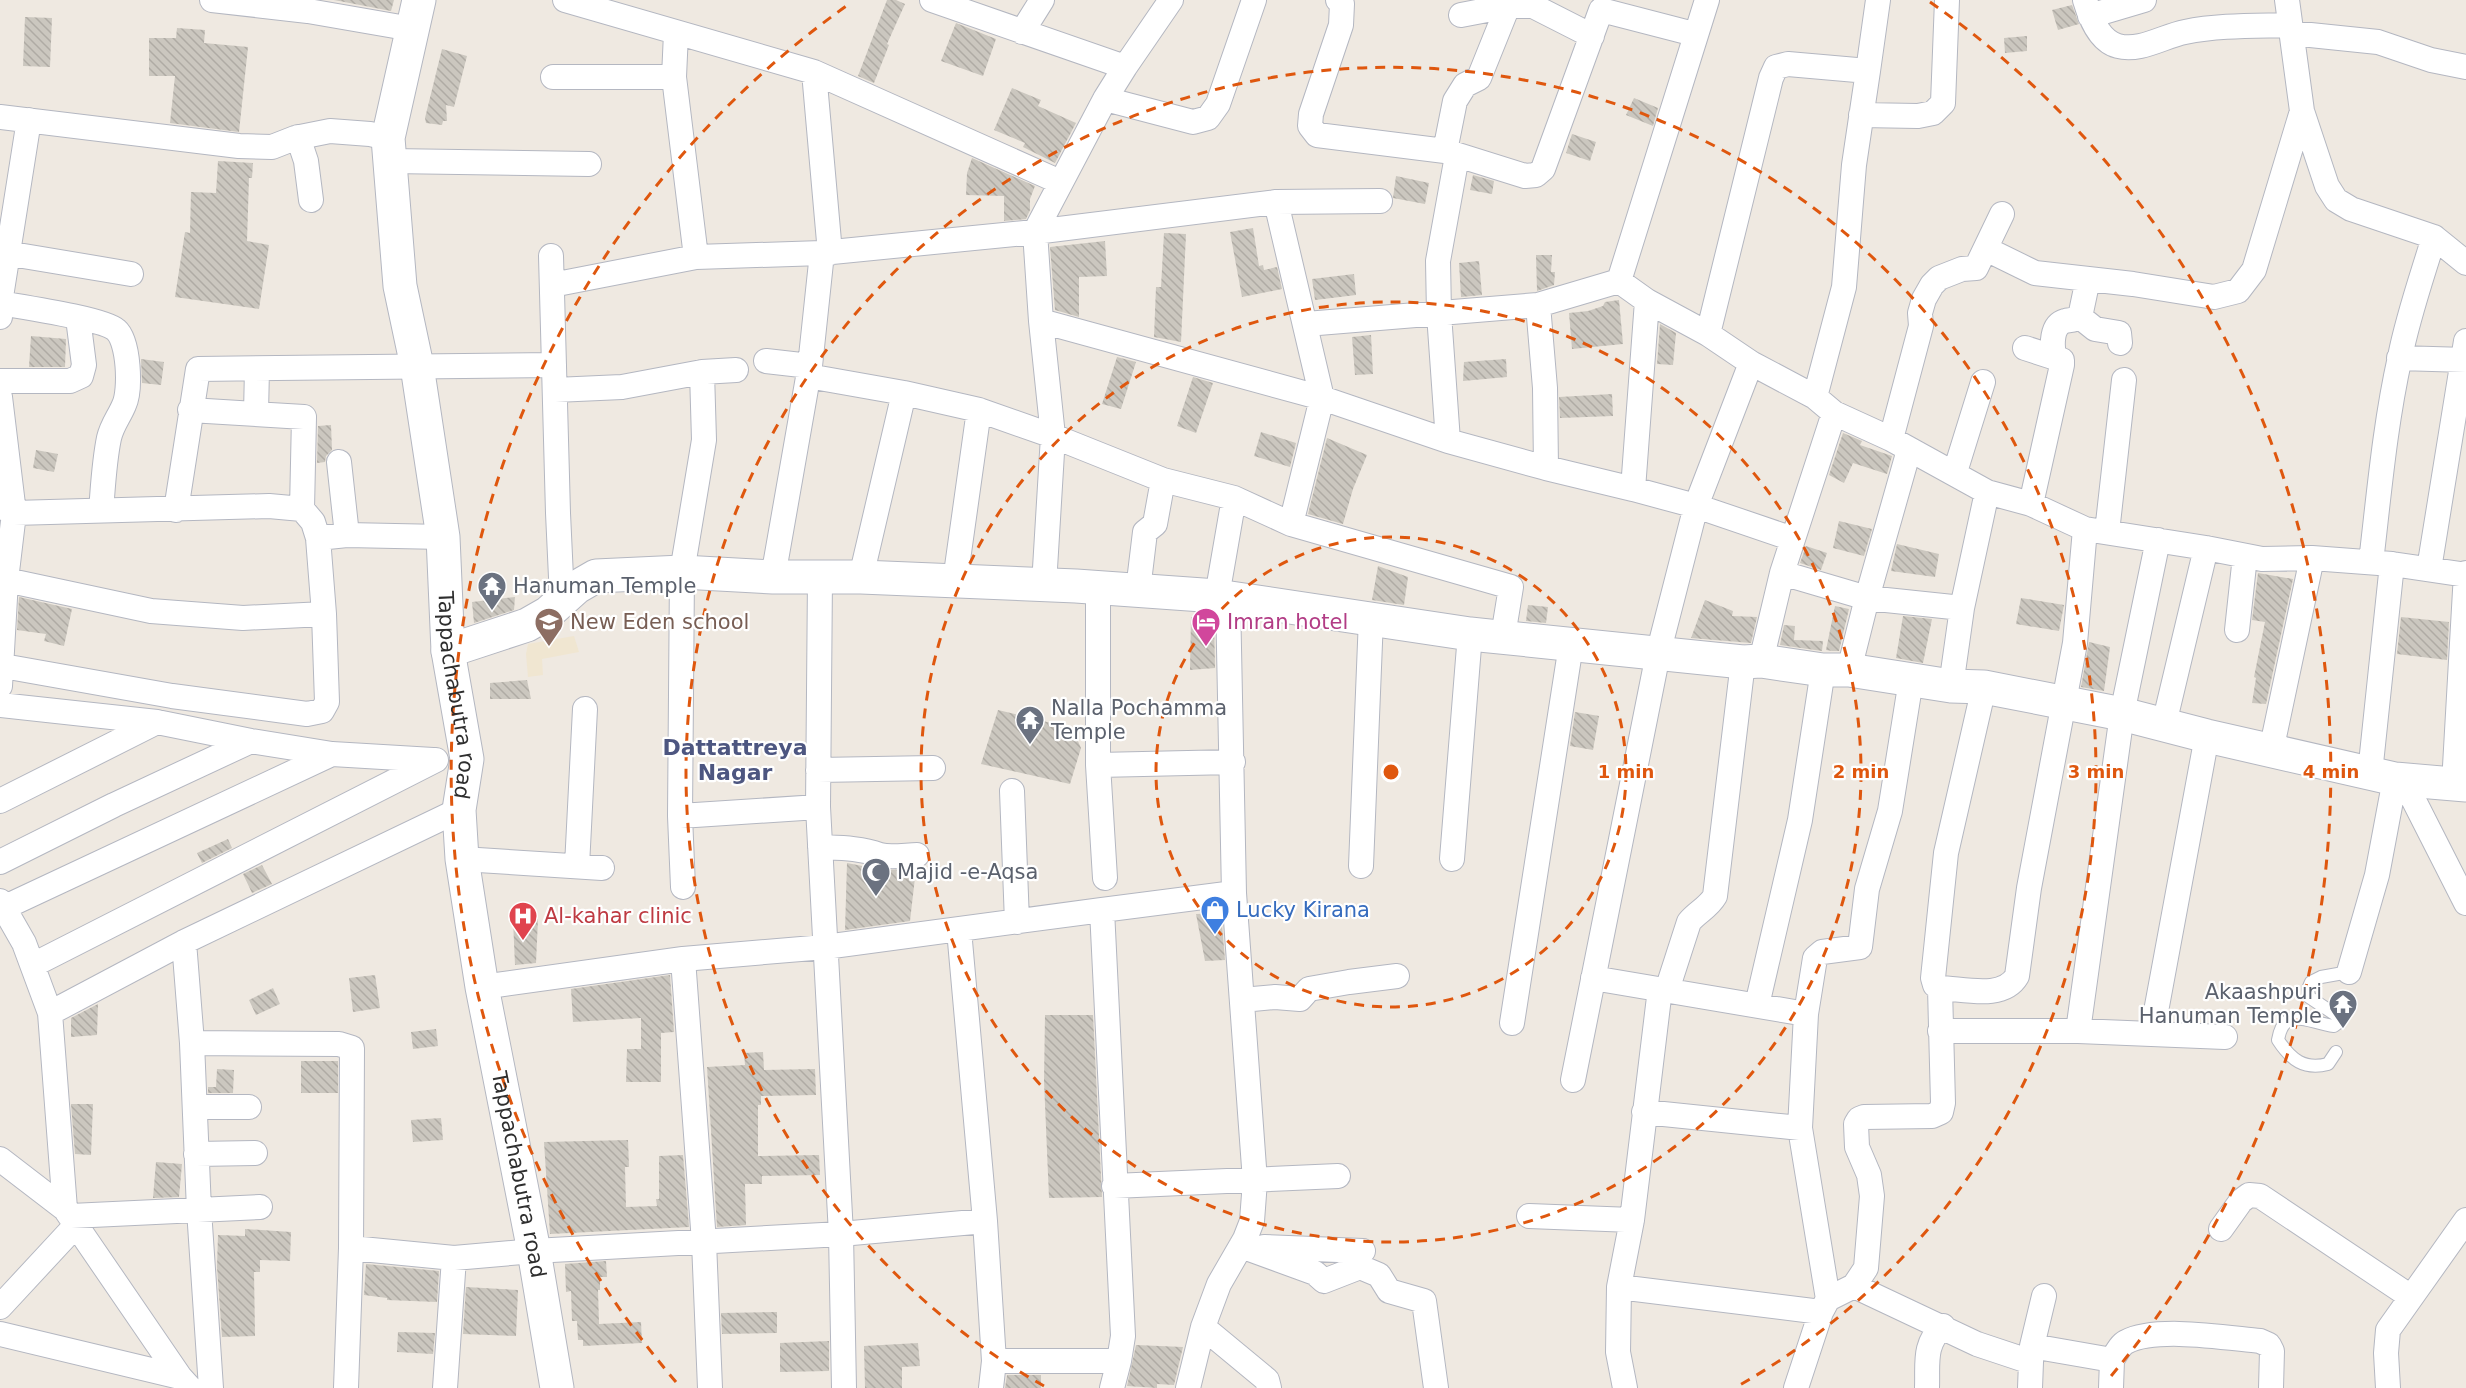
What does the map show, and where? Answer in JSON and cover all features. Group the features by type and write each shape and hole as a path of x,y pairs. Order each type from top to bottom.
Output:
{"street":[{"path":"212,0 416,14"},
{"path":"566,0 814,72 1060,182"},
{"path":"932,0 1125,67"},
{"path":"1022,32 1042,0"},
{"path":"1044,585 1053,436 1041,321 1035,232 1105,99 1171,0"},
{"path":"1105,99 1193,122 1208,118 1218,104 1254,0"},
{"path":"1338,0 1342,4 1341,25 1311,114 1310,126 1317,135 1451,154 1525,176 1536,175 1543,169 1602,5 1694,34"},
{"path":"1619,281 1694,34 1707,0"},
{"path":"1815,397 1844,287 1861,115 1878,0"},
{"path":"1861,115 1918,116 1933,113 1943,103 1947,0"},
{"path":"2144,0 2087,8 2106,40 2118,46 2134,47 2184,32 2229,27 2291,29 2378,42 2431,60 2466,67"},
{"path":"2287,0 2302,111 2327,186 2336,200 2351,209 2434,237 2466,262"},
{"path":"1461,15 1534,3 1592,36"},
{"path":"1448,441 1438,314 1438,261 1455,101 1465,85 1479,78 1508,6"},
{"name":"Tappachabutra road","path":"416,14 389,150 400,286 417,366 442,537 451,760 459,810 462,859 482,987 534,1251 557,1388"},
{"path":"676,33 674,77 696,257"},
{"path":"1708,334 1776,67 1788,64 1868,71"},
{"path":"773,577 809,371 826,254 814,72"},
{"path":"553,77 674,77"},
{"path":"1986,249 2035,273 2214,297 2238,291 2253,270 2302,111"},
{"path":"0,117 239,146 272,147 298,137 330,131 370,134 389,150 589,164"},
{"path":"0,317 9,187 28,120"},
{"path":"298,137 306,161 311,200"},
{"path":"552,285 696,257 826,254 1035,232 1276,202 1380,201"},
{"path":"1276,202 1322,398 1291,524"},
{"path":"1757,1005 1836,670 1867,598 1900,444 1924,299 1939,278 1962,269 1976,268 2002,214"},
{"path":"2349,972 2377,875 2389,777 2381,479 2399,358 2434,237"},
{"path":"4,253 131,274"},
{"path":"551,256 562,599"},
{"path":"2080,317 2088,279"},
{"path":"448,651 526,625 548,614 577,587 596,576 682,572 773,577 861,577 1138,590 1222,597 1470,634 1836,670 1951,686 1984,687 2122,714 2207,736 2389,777 2460,784 2466,574 2382,563 2312,558 2262,559 2096,530 2031,504 1987,492 1955,472 1834,413 1815,397 1751,363 1708,334 1647,301 1619,281"},
{"path":"1306,324 1538,305 1619,281"},
{"path":"1633,489 1647,301"},
{"path":"0,303 101,322 117,330 126,347 128,393 109,439 101,511"},
{"path":"1538,305 1545,388 1546,468"},
{"path":"2080,317 2095,329 2119,333 2120,343"},
{"path":"2054,356 2055,329 2060,323 2080,317"},
{"path":"0,381 70,381 81,376 84,365 78,318"},
{"path":"1041,321 1322,398 1448,441 1696,506 1793,539"},
{"path":"2025,348 2062,360 2031,504"},
{"path":"2399,358 2465,354 2429,569"},
{"path":"766,361 979,410 1053,436 1163,480 1234,498 1291,524 1511,586 1503,636"},
{"path":"1573,1080 1658,654 1696,506 1751,363"},
{"path":"176,510 198,369 554,365"},
{"path":"256,413 257,369"},
{"path":"555,390 622,387 702,372 736,370"},
{"path":"683,887 680,816 682,572 704,440 702,372"},
{"path":"1984,687 1946,853 1933,978 1935,985 1940,988 1998,991 2012,985 2017,976 2029,888 2124,381"},
{"path":"1955,472 1983,382"},
{"path":"861,577 904,393"},
{"path":"0,397 7,510 1,676 307,714 321,711 327,702 324,614 318,538 313,522 302,509 304,417 190,410"},
{"path":"955,581 979,410"},
{"path":"1625,1388 1618,1352 1619,1287 1632,1221 1644,1112 1663,990 1689,922 1709,906 1715,896 1752,662 1834,413"},
{"path":"339,462 347,536"},
{"path":"1138,590 1145,532 1155,524 1163,480"},
{"path":"1951,686 1962,608 1987,492"},
{"path":"1188,1388 1203,1327 1219,1284 1252,1221 1255,1182 1234,893 1233,762 1222,597 1234,498"},
{"path":"7,510 176,510 269,506 302,509"},
{"path":"318,538 442,537"},
{"path":"2078,1031 2122,714 2158,540"},
{"path":"2164,724 2206,548"},
{"path":"2237,630 2245,556"},
{"path":"2271,751 2312,558"},
{"path":"1782,573 1867,598 1962,608"},
{"path":"820,577 818,807 841,1234 844,1388"},
{"path":"6,580 151,610 243,618 324,614"},
{"path":"1098,588 1098,765 1105,878"},
{"path":"1361,866 1371,618"},
{"path":"1452,860 1470,634"},
{"path":"1512,1023 1571,645"},
{"path":"1796,1388 1825,1306 1800,1128 1806,1014 1815,958 1822,952 1860,947 1867,889 1890,811 1911,680"},
{"path":"0,705 157,722 332,754 451,760"},
{"path":"577,866 585,709"},
{"path":"0,801 157,722"},
{"path":"2152,1033 2207,736"},
{"path":"0,862 114,805 251,741"},
{"path":"0,1307 71,1216 50,1012 29,954 2,904 332,754"},
{"path":"29,954 451,760"},
{"path":"1098,765 1233,762"},
{"path":"818,770 933,768"},
{"path":"2389,777 2466,903"},
{"path":"1012,791 1017,922"},
{"path":"680,816 818,807"},
{"path":"50,1012 184,942 459,810"},
{"path":"820,848 863,849 875,851 880,855 917,855"},
{"path":"462,859 602,868"},
{"path":"482,987 683,959 825,947 1234,893"},
{"path":"1102,910 1123,1336 1112,1388"},
{"path":"959,930 985,1221 994,1361 991,1388"},
{"path":"0,938 29,954"},
{"path":"184,942 192,1043 199,1210 211,1388"},
{"path":"683,959 704,1242 710,1388"},
{"path":"1242,999 1275,997 1300,999 1309,989 1397,976"},
{"path":"1593,978 1806,1014"},
{"path":"1619,1287 1825,1306 1854,1286 1866,1268 1872,1196 1869,1175 1857,1147 1856,1124 1864,1116 1932,1116 1941,1112 1943,1103 1940,988"},
{"path":"1940,1031 2078,1031 2224,1037"},
{"path":"192,1043 339,1044 352,1048 351,1248 346,1388"},
{"path":"195,1107 249,1107"},
{"path":"1644,1112 1800,1128"},
{"path":"196,1154 255,1153"},
{"path":"3,1166 71,1216 185,1383"},
{"path":"1114,1186 1255,1182 1338,1176"},
{"path":"2221,1229 2241,1201 2249,1195 2260,1196 2411,1297"},
{"path":"71,1216 260,1207"},
{"path":"1529,1216 1632,1221"},
{"path":"2388,1388 2385,1353 2388,1330 2466,1220"},
{"path":"351,1248 454,1258 534,1251 841,1234 985,1221"},
{"path":"1241,1245 1363,1251"},
{"path":"1241,1245 1315,1274 1324,1281 1360,1267 1379,1275 1389,1291 1425,1301 1436,1388"},
{"path":"445,1388 454,1258"},
{"path":"1854,1286 1977,1344 2032,1354 2112,1360"},
{"path":"2030,1388 2032,1354 2044,1296"},
{"path":"1927,1388 1928,1348 1934,1335 1943,1326"},
{"path":"1203,1327 1267,1380 1269,1388"},
{"path":"0,1334 185,1383"},
{"path":"2111,1388 2112,1360 2124,1343 2142,1336 2194,1334 2260,1341 2268,1345 2272,1351 2271,1388"},
{"path":"994,1361 1119,1360"}],"lane":[{"path":"2336,1053 2328,1064 2315,1067 2299,1064 2288,1055 2278,1040 2280,1027 2284,1021 2295,1017 2334,1026 2338,1023 2339,1017 2309,997 2308,989 2311,982 2321,977 2349,972"}],"shaded area":[{"path":"574,636 579,652 542,659 543,675 528,677 526,654 528,644"}],"building":[{"path":"334,0 394,0 391,11"},
{"path":"887,0 896,0 905,4 887,44 889,45 874,83 858,76"},
{"path":"2072,5 2079,24 2058,30 2052,10"},
{"path":"25,17 52,18 50,67 23,66"},
{"path":"956,23 996,39 983,76 941,61"},
{"path":"177,28 205,30 204,43 248,47 239,132 170,123 175,76 149,76 149,38 176,38"},
{"path":"2027,36 2027,51 2005,53 2004,38"},
{"path":"442,49 467,56 454,107 446,105 447,121 443,121 442,125 426,123 425,118"},
{"path":"1012,88 1041,100 1038,106 1076,123 1055,163 1023,147 1025,143 994,130"},
{"path":"1634,98 1658,108 1653,126 1626,115"},
{"path":"1572,134 1596,142 1590,161 1566,153"},
{"path":"972,158 1035,186 1026,219 1004,221 1004,196 966,195 967,173"},
{"path":"218,161 253,163 252,178 249,178 247,241 269,245 259,309 175,297 185,232 190,233 191,192 216,193"},
{"path":"1473,175 1494,181 1492,194 1470,190"},
{"path":"1396,176 1429,183 1425,204 1393,198"},
{"path":"1253,228 1259,266 1263,265 1264,270 1277,267 1282,289 1242,297 1230,232"},
{"path":"1164,233 1186,234 1181,342 1154,337 1156,287 1161,287"},
{"path":"1105,241 1107,276 1079,277 1079,317 1055,310 1050,247"},
{"path":"1536,255 1552,255 1551,272 1555,272 1554,285 1537,291"},
{"path":"1479,261 1482,295 1461,297 1459,263"},
{"path":"1354,274 1356,295 1315,300 1312,279"},
{"path":"1619,300 1623,344 1572,349 1569,313 1588,311 1603,306 1605,302"},
{"path":"1660,324 1676,333 1673,365 1657,364"},
{"path":"1371,335 1373,374 1355,375 1352,337"},
{"path":"31,336 66,339 65,367 29,367"},
{"path":"1117,357 1136,362 1121,409 1102,404"},
{"path":"141,359 164,362 161,385 142,383"},
{"path":"1506,359 1507,377 1463,381 1464,362"},
{"path":"1193,377 1213,383 1196,433 1177,426"},
{"path":"1612,394 1613,416 1560,418 1559,397"},
{"path":"331,425 332,450 326,456 325,462 317,463 318,426"},
{"path":"1261,432 1296,443 1290,467 1254,456"},
{"path":"1843,433 1862,441 1860,445 1892,456 1887,474 1853,463 1844,483 1829,475"},
{"path":"1327,438 1367,455 1353,489 1343,524 1308,514"},
{"path":"36,450 58,454 54,472 33,468"},
{"path":"1839,521 1872,529 1864,556 1833,548"},
{"path":"1897,544 1939,554 1935,577 1891,571"},
{"path":"1806,546 1827,553 1821,570 1800,563"},
{"path":"1378,566 1408,577 1404,605 1372,600"},
{"path":"2258,573 2293,579 2266,704 2252,703 2256,678 2254,677 2265,622 2252,620"},
{"path":"19,597 72,609 64,646 44,641 46,634 17,630"},
{"path":"515,597 514,610 474,623 472,602"},
{"path":"2021,598 2064,605 2059,631 2016,624"},
{"path":"1705,600 1733,611 1732,616 1757,617 1751,643 1691,638"},
{"path":"1528,605 1548,607 1546,623 1526,621"},
{"path":"1835,606 1849,609 1839,651 1826,650"},
{"path":"1903,616 1932,619 1923,663 1896,658"},
{"path":"1191,617 1214,618 1215,668 1190,670"},
{"path":"2401,617 2449,622 2447,660 2397,654"},
{"path":"1784,625 1795,626 1794,640 1823,641 1822,651 1780,645"},
{"path":"2089,642 2110,647 2104,691 2081,687"},
{"path":"527,680 531,699 490,699 490,683"},
{"path":"998,710 1072,728 1081,748 1070,784 981,764"},
{"path":"1575,712 1599,716 1593,750 1570,746"},
{"path":"228,839 232,848 202,863 197,853"},
{"path":"847,863 883,870 916,869 910,921 845,930"},
{"path":"262,865 272,884 252,893 243,874"},
{"path":"1221,913 1225,960 1205,961 1196,914"},
{"path":"538,919 536,963 515,965 513,920"},
{"path":"375,975 380,1008 353,1012 349,978"},
{"path":"670,975 674,1032 661,1033 661,1082 626,1082 627,1049 641,1049 641,1018 573,1022 571,989"},
{"path":"273,988 280,1004 256,1015 249,1000"},
{"path":"98,1004 97,1035 71,1037 71,1018"},
{"path":"1045,1015 1093,1015 1102,1197 1049,1198 1044,1081"},
{"path":"436,1029 438,1046 413,1049 411,1032"},
{"path":"763,1052 764,1070 815,1069 816,1095 761,1096 761,1105 758,1105 758,1156 819,1155 820,1175 762,1176 762,1184 745,1184 746,1225 717,1227 707,1067 745,1065 744,1053"},
{"path":"301,1061 338,1061 338,1093 301,1093"},
{"path":"217,1069 234,1070 233,1093 208,1093 208,1087 216,1087"},
{"path":"71,1104 93,1104 91,1155 75,1154"},
{"path":"441,1118 443,1140 413,1142 411,1120"},
{"path":"628,1140 629,1167 625,1167 626,1207 657,1206 659,1156 683,1155 689,1227 550,1234 544,1142"},
{"path":"156,1162 182,1164 179,1197 153,1198"},
{"path":"245,1229 291,1232 290,1261 260,1260 260,1272 254,1272 255,1336 222,1337 217,1267 218,1235 245,1236"},
{"path":"606,1261 607,1277 600,1277 600,1290 598,1290 599,1324 641,1322 642,1343 583,1346 583,1340 578,1340 577,1321 572,1321 571,1291 566,1292 565,1264"},
{"path":"366,1264 439,1271 437,1302 387,1300 387,1298 364,1295"},
{"path":"466,1287 518,1290 516,1336 463,1334"},
{"path":"777,1312 777,1333 722,1334 721,1313"},
{"path":"398,1332 435,1333 433,1354 397,1352"},
{"path":"829,1341 829,1371 780,1372 780,1343"},
{"path":"918,1343 920,1366 902,1367 902,1388 865,1388 864,1346"},
{"path":"1136,1345 1183,1347 1174,1385 1157,1384 1157,1388 1127,1386"},
{"path":"1007,1375 1041,1375 1041,1388 1005,1388"}],"place":[{"name":"Hanuman Temple","path":"492,612"},
{"name":"New Eden school","path":"549,648"},
{"name":"Imran hotel","path":"1206,648"},
{"name":"Nalla Pochamma Temple","path":"1030,746"},
{"name":"Majid -e-Aqsa","path":"876,898"},
{"name":"Lucky Kirana","path":"1215,936"},
{"name":"Al-kahar clinic","path":"523,942"},
{"name":"Akaashpuri Hanuman Temple","path":"2343,1030"}],"district":[{"name":"Dattattreya Nagar","path":"735,760"}]}
